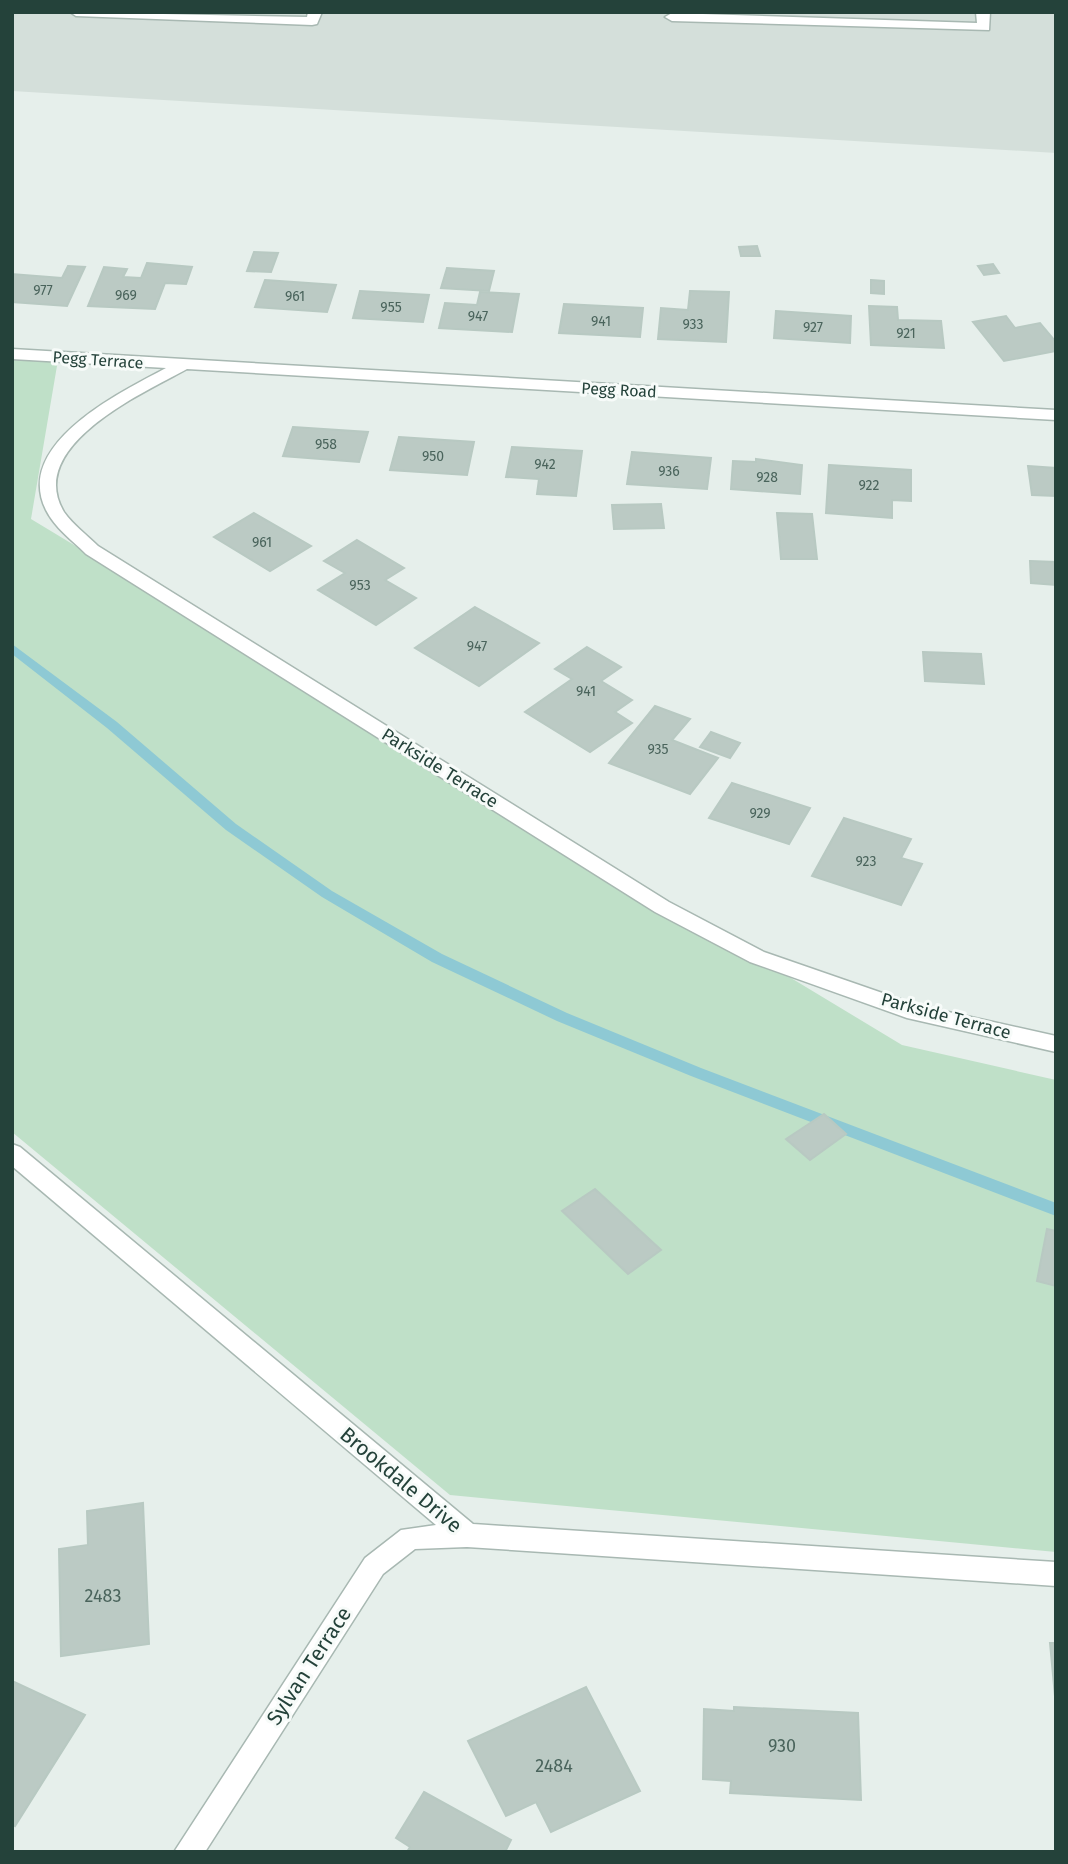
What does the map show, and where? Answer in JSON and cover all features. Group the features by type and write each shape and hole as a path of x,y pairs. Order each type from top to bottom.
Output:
{"street":[{"path":"76,12 312,21 314,12"},
{"path":"672,17 984,27 983,12"},
{"name":"Pegg Terrace","path":"12,354 183,365"},
{"name":"Pegg Road","path":"183,365 1056,415"},
{"name":"Parkside Terrace","path":"183,365 92,415 55,455 48,482 53,508 92,550 662,907 757,957 915,1012 1056,1044"},
{"name":"Brookdale Drive","path":"12,1153 467,1535 1056,1574"},
{"name":"Sylvan Terrace","path":"188,1852 374,1566 410,1538 467,1535"}],"shaded area":[{"path":"12,12 1056,12 1056,153 12,91"}],"green space":[{"path":"12,349 59,354 31,519 902,1045 1056,1080 1056,1552 450,1495 12,1132"}],"building":[{"path":"757,246 760,256 741,256 739,247"},
{"path":"254,252 278,253 271,272 247,271"},
{"path":"147,263 192,267 186,284 165,283 155,309 88,306 104,267 127,269 123,277 141,278"},
{"path":"993,264 999,273 984,275 978,266"},
{"path":"68,266 85,267 67,306 12,302 12,274 62,278"},
{"path":"447,268 494,271 489,291 441,288"},
{"path":"265,280 336,285 327,312 255,307"},
{"path":"871,280 884,281 884,294 871,293"},
{"path":"360,291 429,295 423,322 353,318"},
{"path":"690,291 729,292 726,342 658,339 661,308 688,310"},
{"path":"480,292 519,294 512,332 439,328 445,303 477,305"},
{"path":"564,304 643,308 640,337 559,333"},
{"path":"869,306 897,307 898,320 941,321 944,348 871,345"},
{"path":"776,311 851,316 850,343 774,338"},
{"path":"1006,316 1015,328 1040,323 1056,342 1056,351 1004,361 973,322"},
{"path":"293,427 368,432 359,462 283,456"},
{"path":"399,437 474,442 467,475 390,470"},
{"path":"512,447 582,451 576,496 537,494 539,479 506,477"},
{"path":"632,452 711,458 707,489 627,484"},
{"path":"756,459 802,465 800,494 731,489 733,461 756,462"},
{"path":"829,465 911,470 911,501 892,500 892,518 826,513"},
{"path":"1028,466 1056,468 1056,496 1032,495"},
{"path":"661,504 664,528 614,529 612,505"},
{"path":"254,513 311,546 270,571 214,537"},
{"path":"777,513 812,514 817,559 781,559"},
{"path":"357,540 404,568 385,580 416,598 376,625 318,590 345,573 324,561"},
{"path":"1030,561 1056,562 1056,585 1031,583"},
{"path":"475,607 539,643 479,686 415,648"},
{"path":"587,647 621,667 601,681 632,700 615,712 632,723 590,752 525,712 572,679 555,669"},
{"path":"923,652 981,654 984,684 925,681"},
{"path":"655,706 690,719 672,740 718,758 690,794 609,763"},
{"path":"711,732 740,743 730,758 700,747"},
{"path":"732,783 810,808 789,844 709,818"},
{"path":"844,818 911,839 901,858 922,864 901,905 812,876"},
{"path":"824,1114 846,1134 810,1160 786,1139"},
{"path":"595,1189 661,1250 628,1274 562,1211"},
{"path":"1047,1229 1056,1231 1056,1286 1037,1281"},
{"path":"143,1503 149,1644 61,1656 59,1549 88,1545 87,1511"},
{"path":"1050,1643 1056,1643 1056,1707"},
{"path":"12,1681 85,1715 15,1826 12,1824"},
{"path":"586,1687 640,1791 551,1832 536,1802 506,1816 468,1741"},
{"path":"734,1707 858,1713 861,1800 730,1793 731,1781 703,1779 704,1709 734,1711"},
{"path":"424,1792 511,1840 505,1852 407,1852 410,1847 396,1838"}],"waterway":[{"path":"12,648 112,725 231,827 327,894 437,958 562,1017 696,1072 1056,1210"}]}
